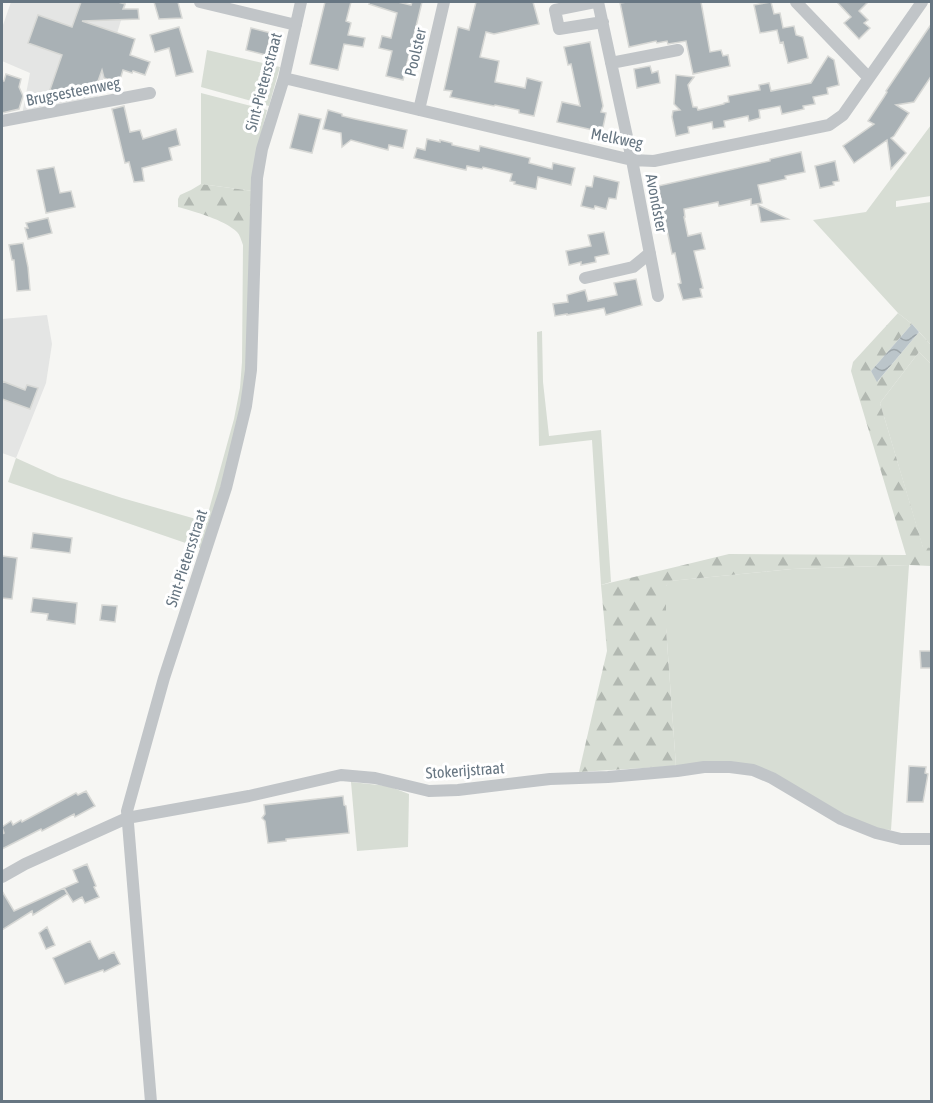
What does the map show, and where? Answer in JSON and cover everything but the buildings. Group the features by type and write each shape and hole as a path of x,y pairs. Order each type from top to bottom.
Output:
{"street":[{"name":"Sint-Pietersstraat","path":"200,2 296,25"},
{"name":"Sint-Pietersstraat","path":"151,1101 127,811 155,707 226,488 246,406 251,370 257,178 262,149 284,78 301,2"},
{"name":"Poolster","path":"418,110 444,2"},
{"path":"596,2 555,10 560,29 603,22"},
{"name":"Avondster","path":"596,2 603,22 658,296"},
{"path":"796,2 868,77"},
{"name":"Melkweg","path":"284,78 632,160 654,161 829,125 843,115 922,2"},
{"path":"611,63 678,50"},
{"name":"Brugsesteenweg","path":"2,121 150,93"},
{"name":"Avondster","path":"585,278 633,267 650,253"},
{"name":"Stokerijstraat","path":"2,877 25,864 127,818 249,796 340,775 375,778 429,791 458,790 550,778 608,777 704,767 730,767 753,770 772,778 842,819 876,833 901,839 932,839"}],"shaded area":[{"path":"11,2 120,2 126,4 97,99 22,115 30,73 2,61 2,28"},
{"path":"47,315 52,344 46,383 16,458 2,453 2,319"}],"green space":[{"path":"207,50 280,67 269,106 201,87"},
{"path":"201,93 267,110 258,147 253,191 201,184"},
{"path":"931,125 931,196 896,201 896,207 931,202 931,345 912,324 898,313 813,220 866,212"},
{"path":"201,184 253,191 251,245 243,245 238,233 225,224 209,216 178,207 180,195"},
{"path":"243,245 251,245 249,362 241,419 203,549 8,482 16,458 58,477 122,498 203,521 207,517 234,419 240,388"},
{"path":"898,313 912,324 871,371 878,381 919,332 931,345 931,364 919,352 880,403 923,547 931,548 931,566 792,569 670,581 666,586 666,628 676,766 579,772 607,651 601,585 729,554 906,555 851,371 853,362"},
{"path":"542,331 543,382 549,436 601,430 611,582 601,585 592,440 539,446 537,332"},
{"path":"919,352 931,364 931,548 923,548 880,403"},
{"path":"909,565 891,830 877,829 855,821 770,771 676,766 666,628 666,586 669,581 792,569"},
{"path":"351,782 388,786 409,794 408,847 357,851"}],"water":[{"path":"912,324 919,332 877,382 871,371"}]}
